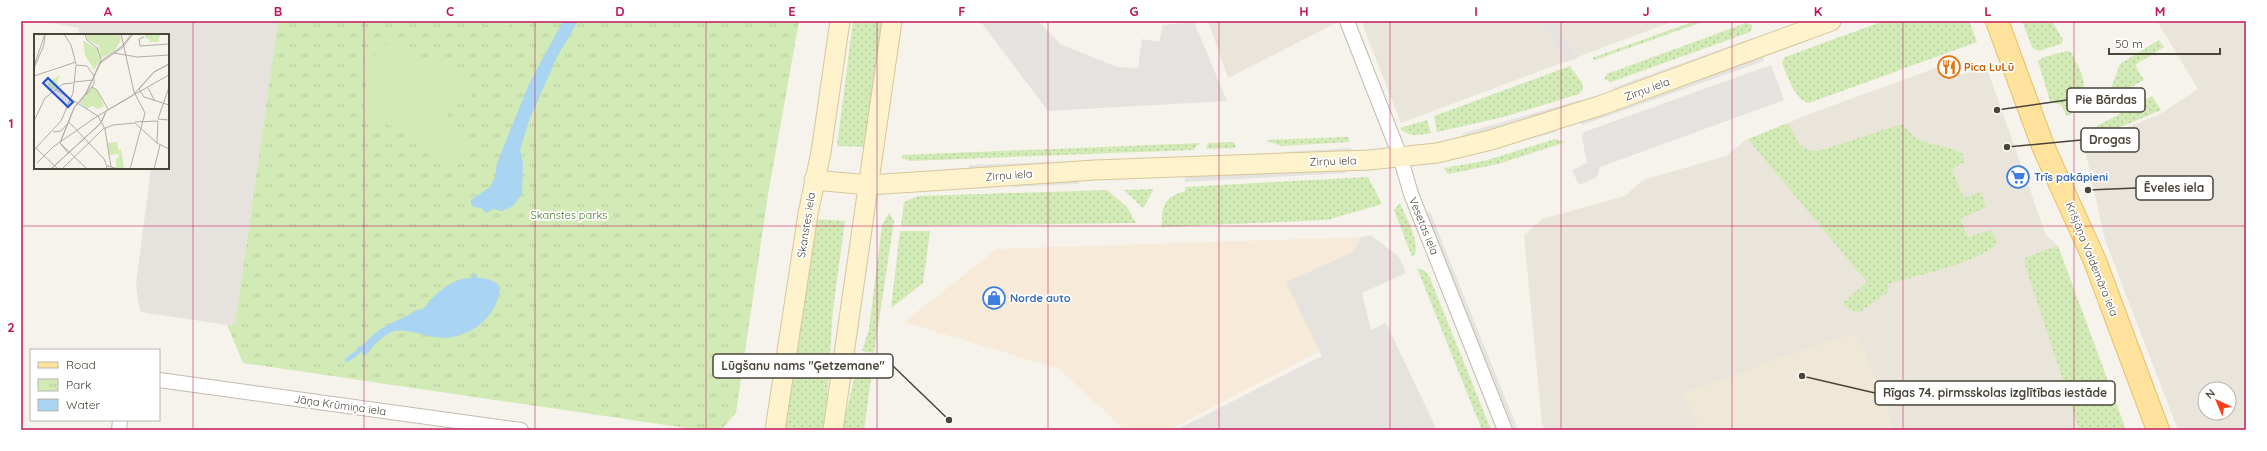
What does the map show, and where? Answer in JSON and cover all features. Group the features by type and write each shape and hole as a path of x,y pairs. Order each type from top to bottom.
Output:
{"main road":[{"name":"Skanstes iela","path":"775,429 814,180 821,152 840,21"},
{"path":"833,430 892,21"},
{"name":"Zirņu iela","path":"814,180 869,185 1095,170 1353,160 1437,153 1546,124 1602,106 1831,21"},
{"name":"Krišjāņa Valdemāra iela","path":"1997,21 2043,146 2095,261 2158,430"}],"street":[{"name":"Vesetas iela","path":"1347,21 1400,156 1411,194 1505,430"},
{"name":"Jāņa Krūmiņa iela","path":"160,380 521,430"}],"shaded area":[{"path":"42,21 278,21 235,326 140,312 136,285 151,169 169,169 169,34 78,34 79,28"},
{"path":"980,21 1038,21 1060,44 1117,67 1138,68 1142,39 1159,42 1163,25 1194,22 1227,101 1048,111"},
{"path":"1208,21 1340,21 1228,78"},
{"path":"1361,21 1674,21 1401,123"},
{"path":"1541,21 1553,21 1577,58 1566,62"},
{"path":"2157,21 2246,21 2246,430 2178,430 2105,240 2084,145 2160,114 2198,89"},
{"path":"1752,38 1753,41 1614,92 1613,88"},
{"path":"1762,56 1764,61 1582,125 1580,122"},
{"path":"1955,61 1961,75 1986,66 2046,235 2058,246 2126,430 1892,430 1887,408 1858,338 1684,393 1701,430 1546,430 1542,424 1524,235 1542,219 1625,196 1643,180 1726,156 1744,141 1812,113"},
{"path":"1771,65 1784,100 1600,167 1597,177 1579,185 1572,170 1587,163 1582,138 1584,132"},
{"path":"1580,100 1581,105 1530,120 1462,137 1464,133"},
{"path":"1556,128 1557,132 1457,159 1457,155"},
{"path":"1351,148 1351,153 1285,157 1285,152"},
{"path":"1184,157 1183,160 969,169 969,165"},
{"path":"1347,169 1347,173 1185,182 1185,177"},
{"path":"1079,181 1079,184 1011,187 1011,183"},
{"path":"1430,212 1518,430 1514,430 1426,214"},
{"path":"1371,235 1399,257 1406,273 1362,293 1371,330 1386,323 1437,430 1176,430 1322,356 1286,282 1353,252 1361,237"},
{"path":"1361,237 1353,252 1287,282 1320,351 1169,430 1125,430 1059,369 904,322 997,249"},
{"path":"1852,334 1858,338 1887,408 1892,430 1701,430 1684,393 1845,335"}],"green space":[{"name":"Skanstes parks","path":"278,21 799,21 768,195 736,413 721,430 700,430 243,363 227,325 235,325"},
{"path":"481,21 512,21 504,35"},
{"path":"853,21 882,21 865,147 837,146"},
{"path":"1695,21 1705,21 1595,60 1592,58"},
{"path":"1884,21 1969,21 1977,42 1809,103 1799,97 1792,86 1782,63 1785,57"},
{"path":"2022,21 2052,21 2063,40 2061,44 2038,51 2032,47"},
{"path":"1746,23 1753,25 1750,32 1611,82 1604,79 1607,74"},
{"path":"390,40 396,40 402,49 413,57 447,64 457,79 472,84 470,103 457,99 445,121 446,125 471,147 457,166 437,162 431,155 425,140 414,134 404,134 401,130 376,119 372,123 366,120 362,90 367,88 366,75 360,74 362,64 366,64 383,47 388,45"},
{"path":"2159,40 2164,47 2135,65 2144,80 2110,99 2108,96 2120,64"},
{"path":"2067,51 2071,52 2080,69 2083,77 2084,91 2077,106 2070,115 2067,116 2061,105 2050,101 2038,61 2044,57"},
{"path":"1570,66 1582,83 1583,89 1579,94 1503,117 1437,132 1434,116"},
{"path":"2152,96 2161,110 2078,145 2081,137 2090,130"},
{"path":"1427,120 1431,133 1410,135 1400,128"},
{"path":"1788,123 1798,143 1811,150 1818,151 1902,124 1912,135 1921,141 1950,148 1962,153 1965,161 1952,170 1964,198 1981,192 1986,207 1960,219 1968,237 1990,230 1996,237 1997,244 1987,251 1960,263 1888,284 1888,292 1860,312 1850,310 1842,304 1867,282 1748,139"},
{"path":"1349,137 1349,142 1281,146 1265,140"},
{"path":"1555,139 1566,142 1498,164 1448,174 1444,168 1484,161"},
{"path":"1234,142 1236,148 1206,149 1208,143"},
{"path":"1200,143 1193,150 909,161 902,158 902,155"},
{"path":"1368,177 1382,204 1327,220 1162,227 1162,213 1165,203 1172,196 1185,191 1185,187"},
{"path":"1154,189 1143,208 1124,190"},
{"path":"1107,190 1127,207 1136,223 901,226 904,202 918,196"},
{"path":"1400,203 1415,240 1415,253 1412,257 1394,210"},
{"path":"889,213 894,221 874,353 862,351 869,329 882,225"},
{"path":"816,219 845,221 833,309 827,399 823,430 785,430"},
{"path":"900,231 930,231 923,283 891,308"},
{"path":"2058,246 2126,430 2079,430 2024,261 2027,257"},
{"path":"1417,268 1425,271 1429,276 1491,430 1482,430"},
{"path":"873,364 864,430 842,430 857,366"}],"water":[{"path":"563,21 578,21 557,57 530,118 520,150 523,163 522,194 513,206 502,211 493,209 486,213 481,208 471,205 471,200 490,187 495,178 497,163 529,84"},
{"path":"474,273 478,278 495,282 500,287 498,299 493,309 487,318 478,326 458,336 446,338 434,337 414,332 395,331 382,338 364,357 360,348 375,333 416,310 423,309 444,288 457,281 471,278"}],"waterway":[{"path":"347,360 358,352 360,348"}],"place":[{"name":"Pica LuLū","path":"1949,67"},
{"name":"Pie Bārdas","path":"1997,110"},
{"name":"Drogas","path":"2007,147"},
{"name":"Trīs pakāpieni","path":"2018,177"},
{"name":"Ēveles iela","path":"2088,190"},
{"name":"Norde auto","path":"994,298"},
{"name":"Rīgas 74. pirmsskolas izglītības iestāde","path":"1802,376"},
{"name":"Lūgšanu nams \"Ģetzemane\"","path":"949,420"}]}
